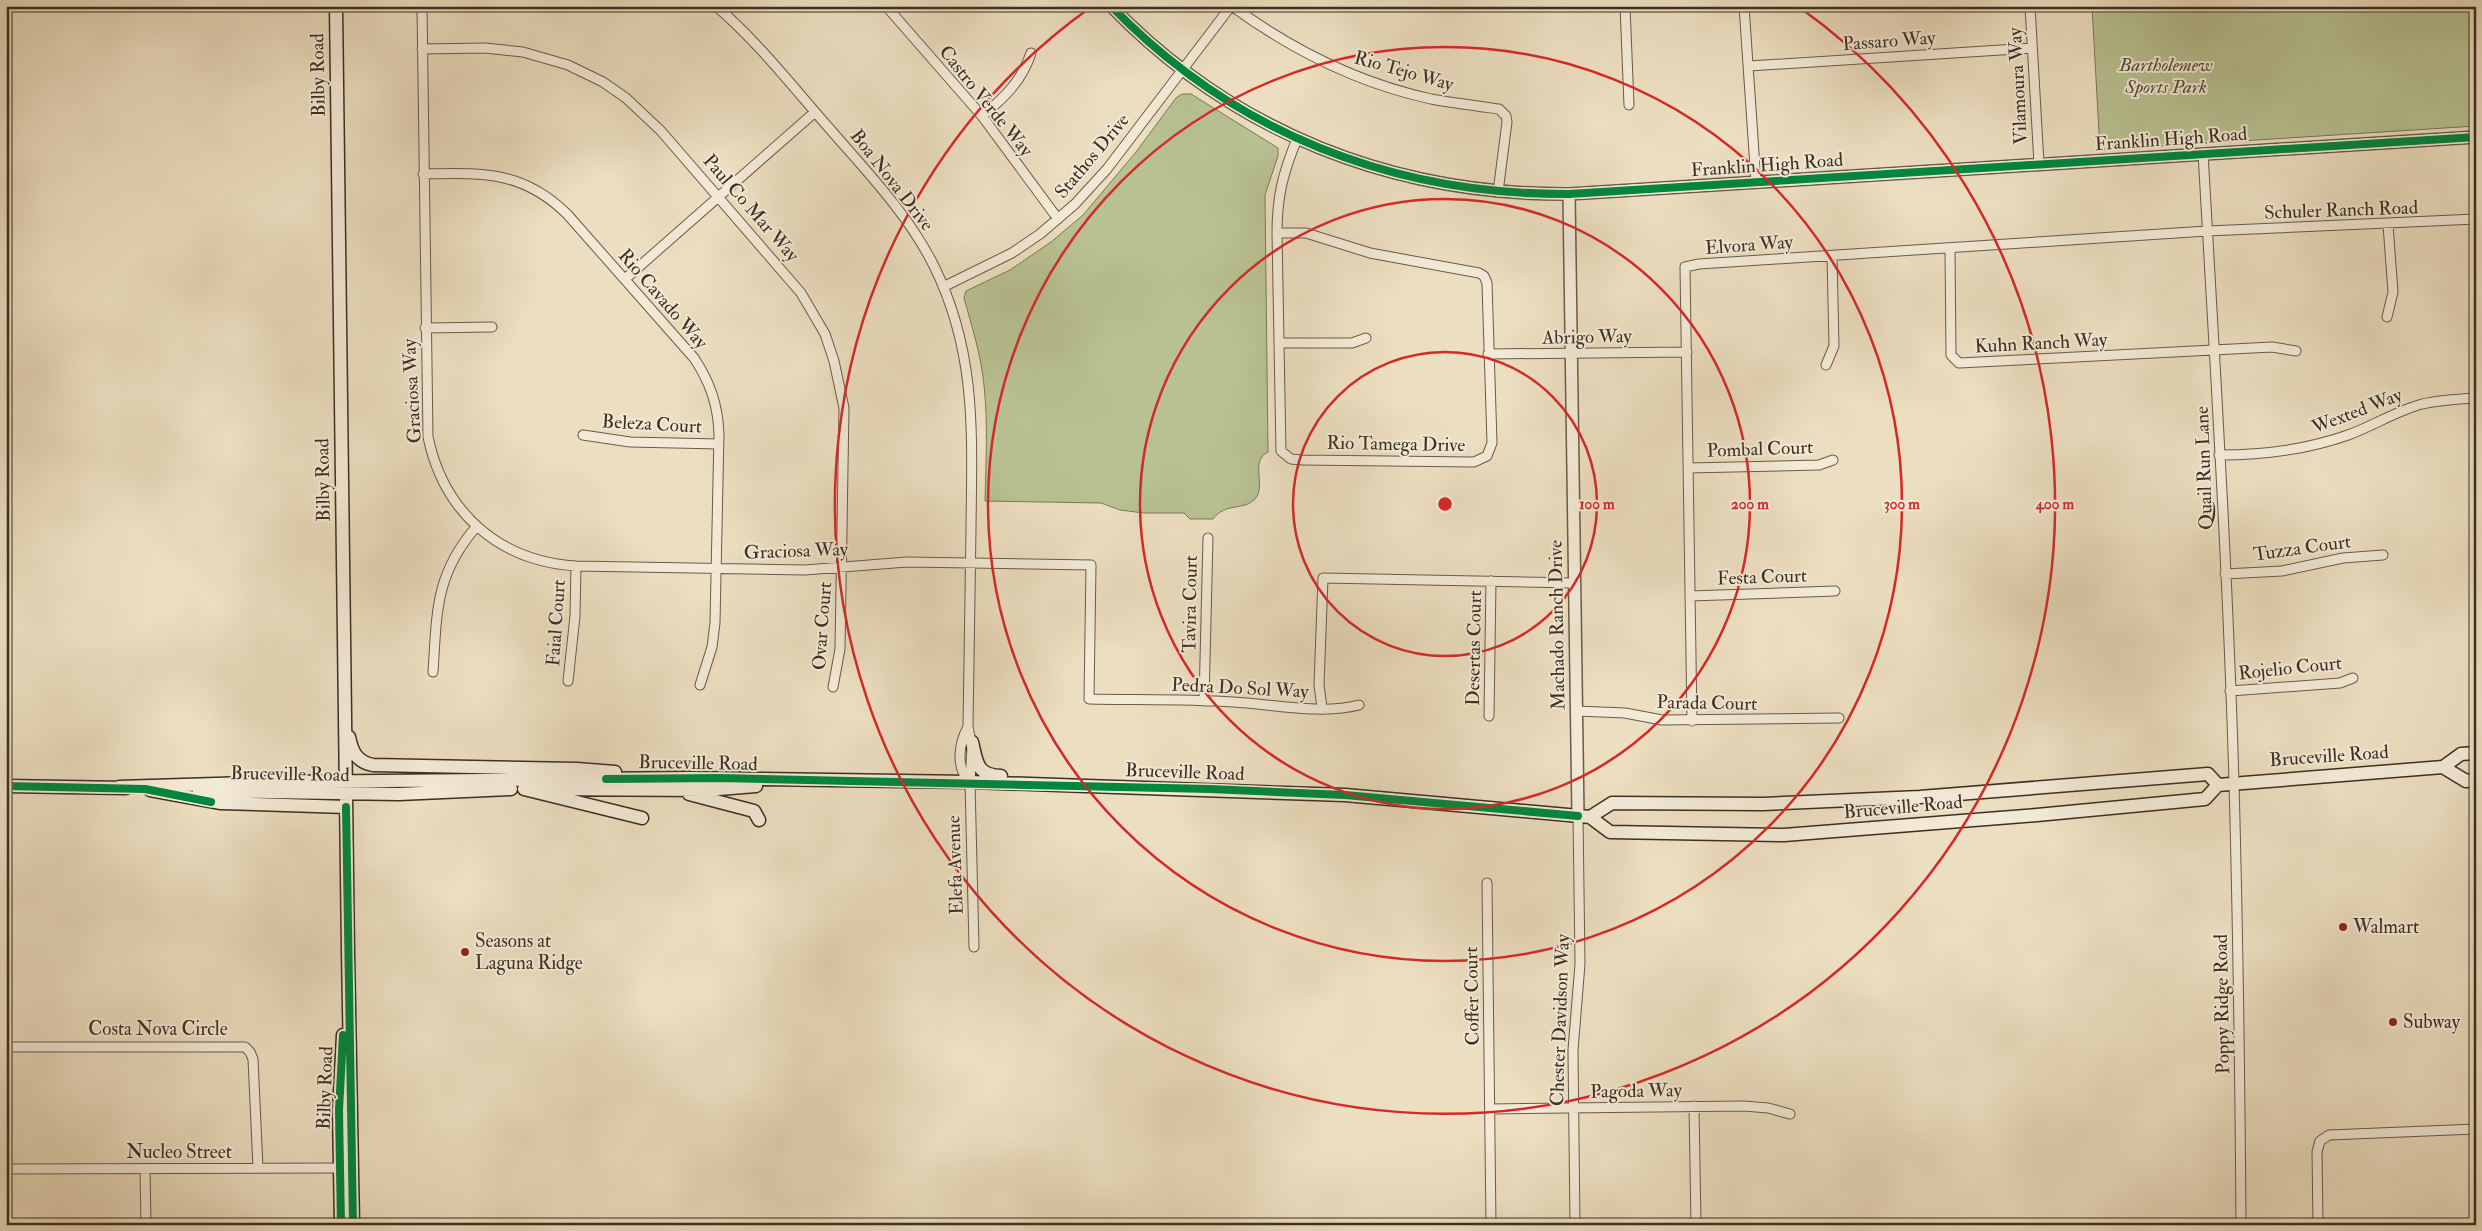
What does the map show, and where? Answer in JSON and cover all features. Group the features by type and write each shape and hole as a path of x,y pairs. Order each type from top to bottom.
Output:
{"main road":[{"name":"Bilby Road","path":"336,6 348,953 346,1168 341,1225"},
{"path":"345,720 353,752 363,763 373,766 596,770 642,779"},
{"path":"972,742 977,763 982,771 992,776 1008,778 1017,784"},
{"name":"Bruceville Road","path":"6,786 346,788 719,778 790,782 970,782 1345,795 1584,816 1610,832 1784,835 2037,815 2205,799 2218,784 2443,767 2461,754 2476,753"},
{"path":"2443,767 2466,781 2476,780"},
{"name":"Bruceville Road","path":"1584,816 1612,803 1763,804 1910,797 2208,774 2218,784"},
{"name":"Bruceville Road","path":"119,787 220,783 346,788 424,794 524,789 732,788 790,782"},
{"path":"145,788 221,803 346,807"},
{"path":"524,789 642,818"},
{"path":"670,789 754,811 759,820"},
{"name":"Bilby Road","path":"346,1168 353,1225"}],"street":[{"name":"Graciosa Way","path":"422,6 426,415 431,452 444,486 456,505 476,526 506,548 519,554 540,561 576,566 805,570 908,562 971,563"},
{"name":"Boa Nova Drive","path":"716,6 757,46 887,194 907,220 927,254 943,287 964,350 972,405 971,563"},
{"name":"Franklin High Road","path":"1111,6 1160,53 1182,70 1260,121 1297,139 1338,156 1395,174 1439,184 1498,192 1569,194 2476,137"},
{"name":"Stathos Drive","path":"943,287 1012,253 1058,219 1107,169 1231,6"},
{"name":"Rio Tejo Way","path":"1231,6 1294,46 1352,75 1432,99 1499,109 1506,116 1507,122 1498,192"},
{"path":"1624,6 1628,105"},
{"path":"1744,6 1756,182"},
{"name":"Vilamoura Way","path":"2030,6 2039,164"},
{"name":"Castro Verde Way","path":"889,7 982,116 1058,219"},
{"name":"Paul Co Mar Way","path":"422,49 485,48 513,51 550,59 586,73 610,88 641,110 719,196 801,293 825,334 841,389 845,427 842,567"},
{"name":"Passaro Way","path":"1749,66 2032,48"},
{"path":"982,116 1014,86 1031,53"},
{"path":"624,279 815,112"},
{"name":"Rio Tamega Drive","path":"1277,233 1306,233 1370,253 1479,273 1484,276 1487,283 1492,443 1487,456 1474,462 1292,459 1282,451 1277,233 1277,200 1283,173 1297,139"},
{"name":"Quail Run Lane","path":"2203,153 2234,782"},
{"name":"Rio Cavado Way","path":"423,174 483,174 502,176 532,186 553,200 701,368 714,396 718,415 719,444 712,647 700,685"},
{"name":"Machado Ranch Drive","path":"1569,194 1576,711 1584,816"},
{"name":"Schuler Ranch Road","path":"2207,231 2388,225 2476,219"},
{"path":"2387,317 2393,292 2388,225"},
{"name":"Elvora Way","path":"1692,721 1685,267 1699,264 2207,231"},
{"name":"Kuhn Ranch Way","path":"1950,248 1951,354 1959,363 2213,350"},
{"path":"1826,366 1834,346 1832,256"},
{"path":"425,328 492,327"},
{"path":"1280,343 1352,343 1366,338"},
{"path":"2213,350 2272,347 2296,351"},
{"name":"Abrigo Way","path":"1488,354 1687,352"},
{"name":"Wexted Way","path":"2219,455 2258,455 2315,445 2347,436 2420,405 2438,401 2476,398"},
{"name":"Beleza Court","path":"583,435 630,442 719,444"},
{"name":"Pombal Court","path":"1688,468 1819,465 1833,460"},
{"path":"434,672 440,591 452,559 476,526"},
{"name":"Tavira Court","path":"1204,701 1208,538"},
{"name":"Tuzza Court","path":"2224,574 2282,571 2343,558 2383,555"},
{"name":"Pedra Do Sol Way","path":"971,563 1091,565 1088,699 1204,701 1322,708 1319,685 1323,578 1574,583"},
{"name":"Elefa Avenue","path":"971,563 968,727 972,742 970,782 974,947"},
{"name":"Faial Court","path":"568,681 574,634 576,566"},
{"name":"Ovar Court","path":"833,687 840,649 842,567"},
{"name":"Desertas Court","path":"1489,716 1491,581"},
{"name":"Festa Court","path":"1690,596 1835,591"},
{"name":"Rojelio Court","path":"2230,691 2340,683 2353,678"},
{"path":"1322,708 1346,708 1359,705"},
{"name":"Parada Court","path":"1576,711 1605,711 1662,720 1692,721 1839,718"},
{"name":"Elefa Avenue","path":"968,727 962,738 960,764 963,774 970,782"},
{"name":"Poppy Ridge Road","path":"2234,782 2240,1058 2241,1225"},
{"name":"Chester Davidson Way","path":"1575,1225 1573,1050 1580,964 1584,816"},
{"name":"Coffer Court","path":"1487,883 1491,1225"},
{"name":"Costa Nova Circle","path":"6,1047 245,1047 253,1059 258,1168"},
{"path":"1694,1106 1696,1225"},
{"name":"Pagoda Way","path":"1490,1109 1756,1106 1790,1114"},
{"path":"2318,1225 2317,1152 2320,1142 2329,1135 2476,1129"},
{"name":"Nucleo Street","path":"6,1169 346,1168"},
{"path":"146,1169 146,1225"}],"green space":[{"name":"Bartholemew Sports Park","path":"2092,6 2476,6 2476,126 2100,150"},
{"path":"1182,94 1191,94 1278,148 1278,156 1265,195 1268,452 1262,456 1260,461 1258,494 1251,503 1224,510 1213,519 1190,519 1184,513 1144,513 1120,510 1101,503 985,501 986,428 984,385 978,352 964,298 966,291 1010,270 1051,242 1083,215 1136,152 1176,98"}],"cycle path":[{"path":"1111,6 1159,51 1210,89 1264,122 1320,148 1379,168 1440,183 1504,191 1569,194 2476,137"},
{"path":"606,779 719,778 1210,789 1345,795 1578,816"},
{"path":"6,786 145,789 211,802"},
{"path":"346,807 353,1225"},
{"path":"341,1225 339,1110 343,1035"}],"place":[{"name":"Walmart","path":"2343,927"},
{"name":"Seasons at Laguna Ridge","path":"465,952"},
{"name":"Subway","path":"2393,1022"}]}
